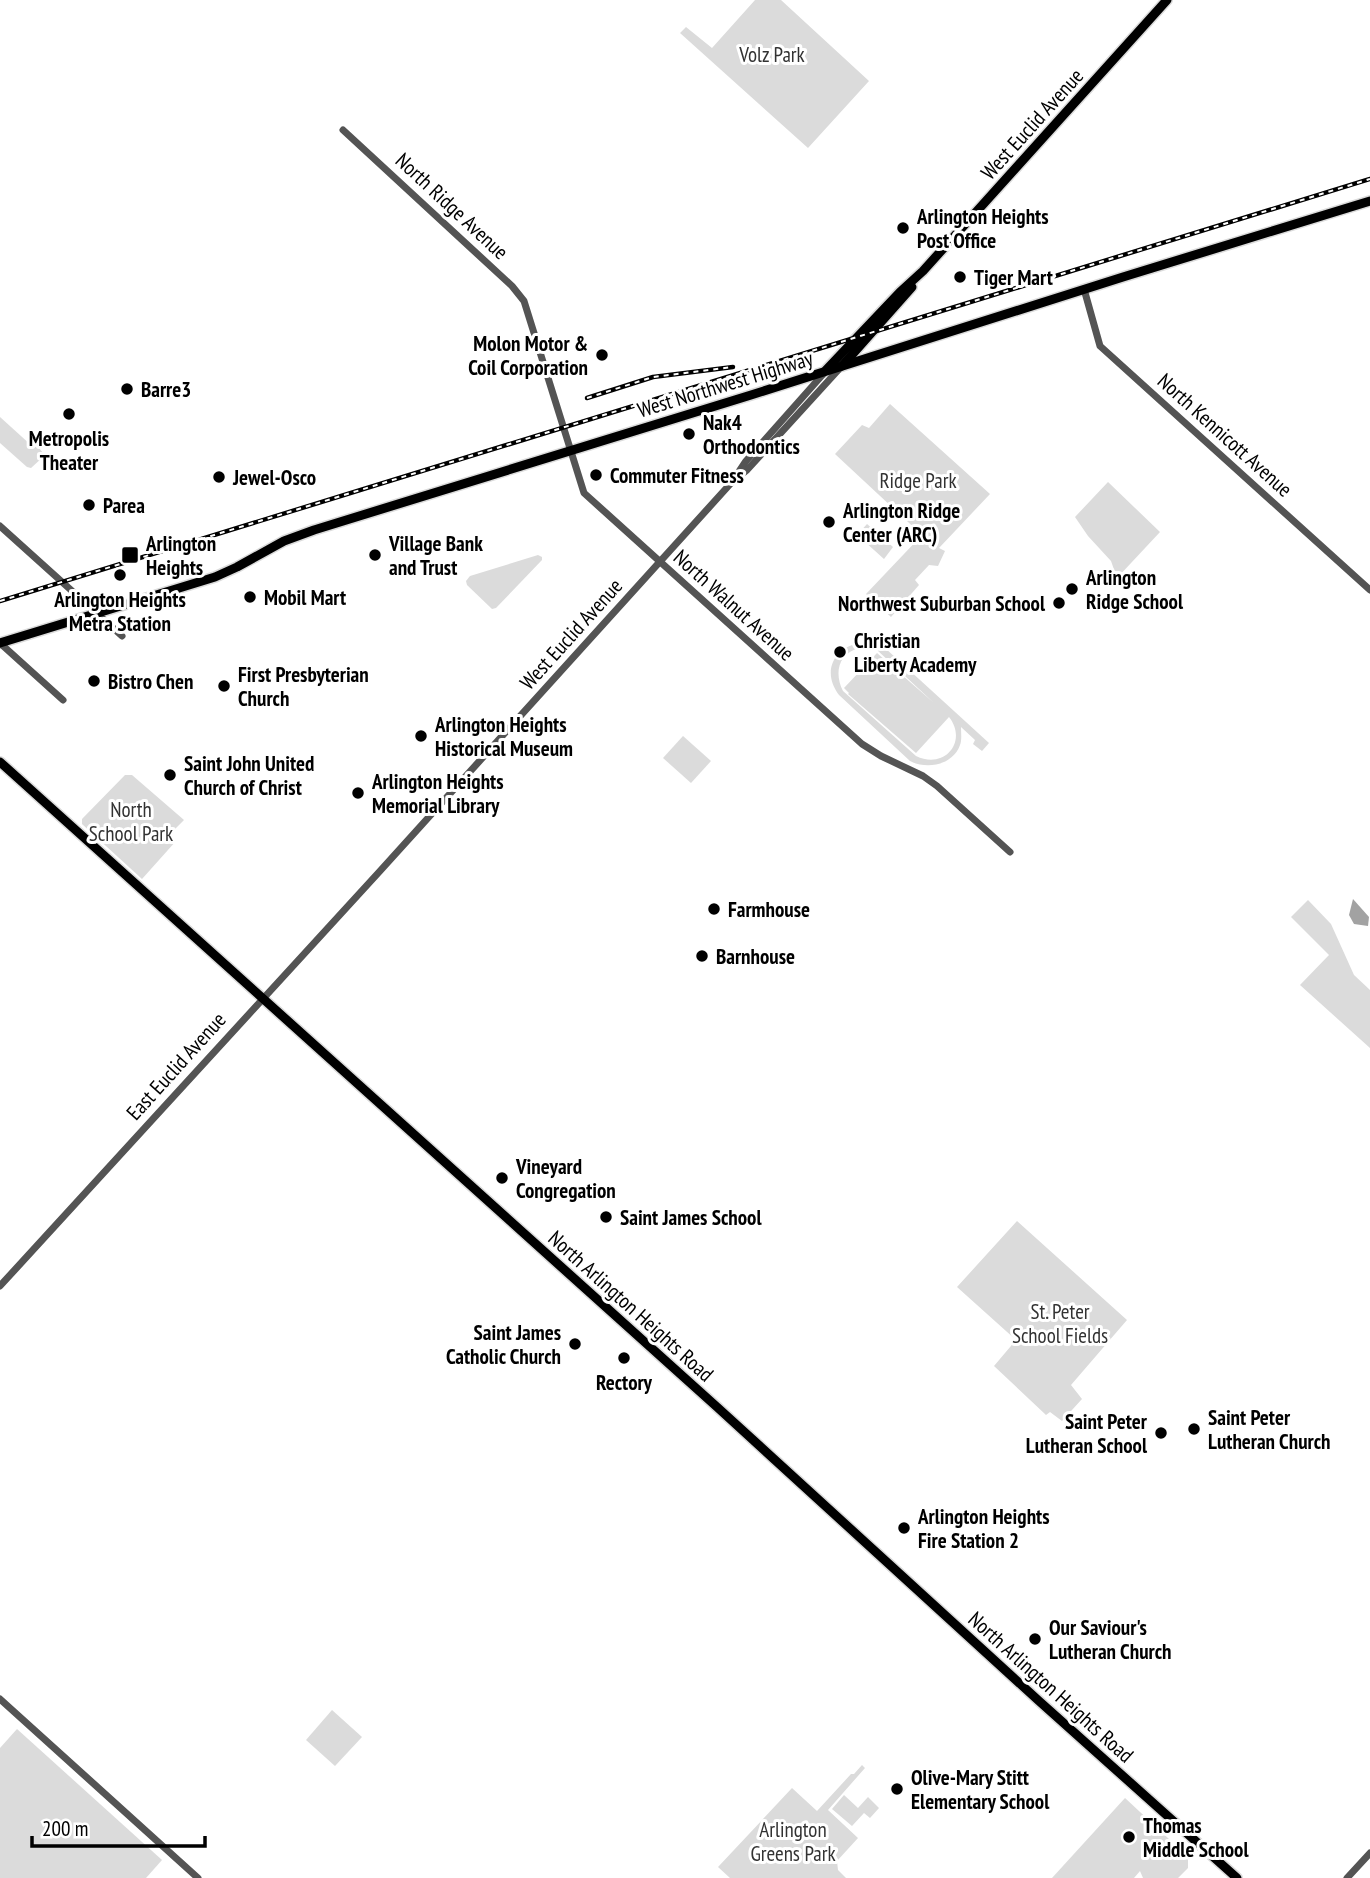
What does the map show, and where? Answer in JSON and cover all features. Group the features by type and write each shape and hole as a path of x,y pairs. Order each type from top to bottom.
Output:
{"main road":[{"name":"West Euclid Avenue","path":"825,372 923,271 1167,0"},
{"name":"West Northwest Highway","path":"0,643 215,577 284,541 314,530 1370,201"},
{"name":"West Euclid Avenue","path":"841,366 909,292 923,271"},
{"path":"868,336 869,347 876,352 886,353"},
{"name":"North Arlington Heights Road","path":"0,762 727,1415 1044,1706 1237,1878"}],"street":[{"name":"North Ridge Avenue","path":"343,130 512,286 524,301 529,315"},
{"name":"North Kennicott Avenue","path":"1084,289 1100,346 1370,590"},
{"name":"North Walnut Avenue","path":"529,315 584,493 862,744 937,786 1010,852"},
{"name":"West Euclid Avenue","path":"732,482 747,470 841,366"},
{"name":"West Euclid Avenue","path":"380,871 732,482 746,461 825,372"},
{"path":"0,526 122,636"},
{"path":"0,643 63,700"},
{"name":"East Euclid Avenue","path":"0,1286 380,871"},
{"path":"0,1699 198,1878"},
{"path":"1347,1878 1370,1853"}],"green space":[{"name":"Volz Park","path":"755,0 781,0 869,81 808,148 680,33 686,27 712,48"},
{"name":"Ridge Park","path":"890,404 990,494 939,548 945,551 938,566 929,565 915,580 919,585 891,617 866,594 922,535 835,454 862,425 869,428"},
{"path":"0,417 43,453 43,457 31,468 0,443"},
{"path":"1108,482 1160,532 1117,578 1111,561 1075,517"},
{"path":"867,524 893,547 884,559 864,541 870,534 864,540 858,534"},
{"path":"538,555 542,560 496,608 492,609 467,585 466,581 470,576"},
{"path":"866,642 885,648 989,743 982,751 973,744 975,740 961,727 961,743 957,752 946,761 924,765 910,761 839,695 833,686 831,668 834,660 839,653 855,644","holes":["859,648 877,650 934,703 877,653 844,688 848,694 916,753 949,717 954,726 955,744 944,756 936,759 916,756 843,691 839,678 842,659"]},
{"path":"683,736 711,761 691,783 663,758"},
{"name":"North School Park","path":"125,775 132,775 184,820 169,835 176,841 142,879 82,824 82,819"},
{"path":"1308,900 1331,924 1354,975 1370,990 1370,1048 1300,985 1329,955 1291,917"},
{"name":"St. Peter School Fields","path":"1017,1221 1127,1320 1071,1385 1082,1399 1062,1421 1050,1412 1046,1415 994,1366 1016,1340 957,1287"},
{"path":"332,1710 362,1737 335,1766 306,1740"},
{"path":"17,1729 162,1860 146,1878 0,1878 0,1748"},
{"name":"Arlington Greens Park","path":"862,1765 865,1768 828,1810 858,1838 837,1861 838,1870 846,1878 730,1878 718,1867 792,1788 817,1811"},
{"path":"844,1795 858,1808 868,1797 879,1808 870,1818 864,1813 852,1826 832,1809"},
{"name":"Thomas Middle School","path":"1125,1798 1188,1859 1188,1868 1178,1878 1143,1878 1140,1871 1134,1878 1052,1878"}],"shaded area":[{"path":"1353,899 1369,917 1368,926 1354,924 1349,915"}],"railway":[{"path":"0,601 1370,179"},
{"path":"587,398 653,377 733,367"}],"place":[{"name":"Arlington Heights Post Office","path":"903,228"},
{"name":"Tiger Mart","path":"960,277"},
{"name":"Molon Motor & Coil Corporation","path":"602,355"},
{"name":"Barre3","path":"127,389"},
{"name":"Metropolis Theater","path":"69,414"},
{"name":"Nak4 Orthodontics","path":"689,434"},
{"name":"Commuter Fitness","path":"596,475"},
{"name":"Jewel-Osco","path":"219,477"},
{"name":"Parea","path":"89,505"},
{"name":"Arlington Ridge Center (ARC)","path":"829,522"},
{"name":"Arlington Heights","path":"130,555"},
{"name":"Village Bank and Trust","path":"375,555"},
{"name":"Arlington Heights Metra Station","path":"120,575"},
{"name":"Arlington Ridge School","path":"1072,589"},
{"name":"Mobil Mart","path":"250,597"},
{"name":"Northwest Suburban School","path":"1059,603"},
{"name":"Christian Liberty Academy","path":"840,652"},
{"name":"Bistro Chen","path":"94,681"},
{"name":"First Presbyterian Church","path":"224,686"},
{"name":"Arlington Heights Historical Museum","path":"421,736"},
{"name":"Saint John United Church of Christ","path":"170,775"},
{"name":"Arlington Heights Memorial Library","path":"358,793"},
{"name":"Farmhouse","path":"714,909"},
{"name":"Barnhouse","path":"702,956"},
{"name":"Vineyard Congregation","path":"502,1178"},
{"name":"Saint James School","path":"606,1217"},
{"name":"Saint James Catholic Church","path":"575,1344"},
{"name":"Rectory","path":"624,1358"},
{"name":"Saint Peter Lutheran Church","path":"1194,1429"},
{"name":"Saint Peter Lutheran School","path":"1161,1433"},
{"name":"Arlington Heights Fire Station 2","path":"904,1528"},
{"name":"Our Saviour's Lutheran Church","path":"1035,1639"},
{"name":"Olive-Mary Stitt Elementary School","path":"897,1789"},
{"name":"Thomas Middle School","path":"1129,1837"}]}
